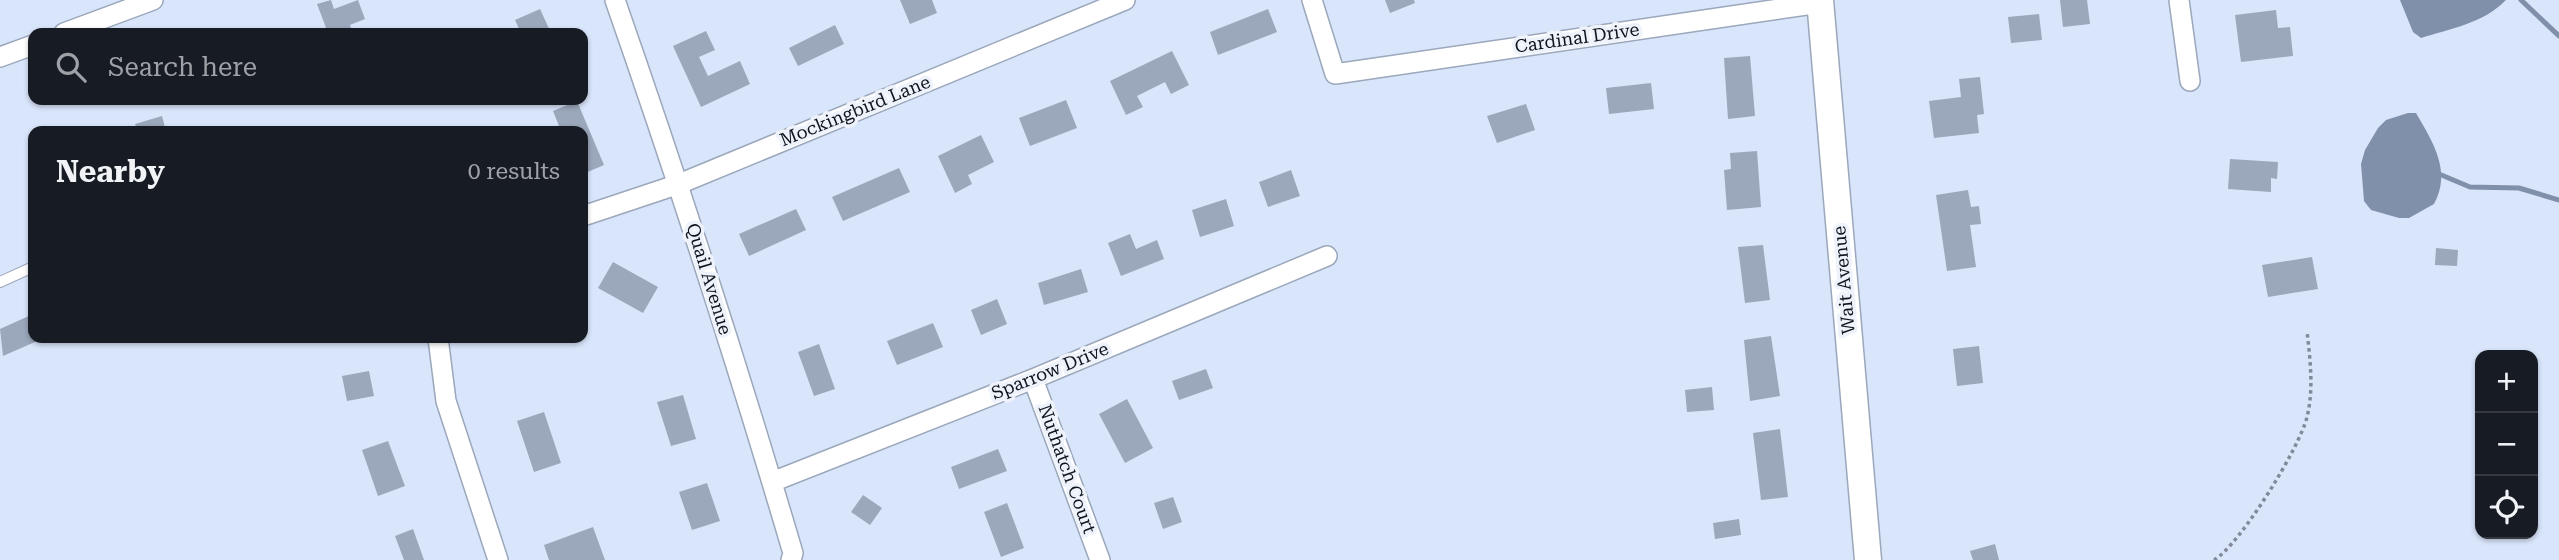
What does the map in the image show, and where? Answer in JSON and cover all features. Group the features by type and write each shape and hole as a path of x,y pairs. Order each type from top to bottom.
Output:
{"main road":[{"name":"Wait Avenue","path":"1820,1 1868,560"}],"street":[{"path":"77,28 153,0"},
{"name":"Quail Avenue","path":"615,0 679,184 772,482 793,553 791,560"},
{"name":"Mockingbird Lane","path":"588,213 679,184 1125,0"},
{"name":"Cardinal Drive","path":"1312,0 1335,74 1820,1"},
{"path":"2179,0 2190,81"},
{"path":"0,57 28,46"},
{"name":"Sparrow Drive","path":"772,482 1033,379 1327,256"},
{"path":"439,343 446,401 498,560"},
{"name":"Nuthatch Court","path":"1033,379 1100,560"}],"lane":[{"path":"0,282 28,269"}],"path":[{"path":"2214,560 2227,550 2247,524 2286,463 2307,418 2311,392 2307,331"}],"water":[{"path":"2400,0 2506,0 2477,20 2421,38 2413,32"},
{"path":"2416,113 2429,135 2438,157 2441,180 2434,204 2409,218 2399,218 2371,210 2364,201 2361,164 2365,150 2378,128 2386,120"}],"building":[{"path":"331,0 334,9 358,0 365,19 350,25 351,28 326,28 317,4"},
{"path":"900,0 932,0 937,13 910,24"},
{"path":"1385,0 1414,0 1415,3 1390,13"},
{"path":"2060,0 2087,0 2090,24 2063,27"},
{"path":"540,9 549,28 519,28 515,20"},
{"path":"1268,9 1277,32 1218,55 1210,32"},
{"path":"2276,10 2278,28 2290,27 2293,56 2241,62 2235,15"},
{"path":"2039,14 2042,40 2011,43 2008,17"},
{"path":"835,25 844,44 798,66 789,48"},
{"path":"706,31 715,50 699,57 708,76 740,61 750,84 701,107 673,46"},
{"path":"1172,51 1189,85 1171,94 1165,82 1137,96 1143,107 1126,115 1110,81"},
{"path":"1750,56 1755,116 1728,119 1724,58"},
{"path":"1980,77 1984,114 1977,115 1979,133 1934,138 1929,101 1961,97 1959,79"},
{"path":"1651,83 1654,109 1609,114 1606,88"},
{"path":"1066,100 1077,128 1030,146 1019,118"},
{"path":"1526,104 1535,130 1497,143 1487,116"},
{"path":"567,105 579,105 588,126 559,126 553,111"},
{"path":"162,116 165,126 136,126 135,124"},
{"path":"588,127 604,165 588,172"},
{"path":"981,135 994,162 968,175 972,184 955,193 938,156"},
{"path":"1757,151 1761,207 1727,210 1724,170 1731,169 1730,153"},
{"path":"2230,159 2278,162 2277,179 2271,178 2271,192 2228,189"},
{"path":"899,168 910,192 843,221 832,197"},
{"path":"1291,170 1300,196 1268,207 1259,182"},
{"path":"1968,190 1971,207 1979,206 1981,224 1970,225 1976,267 1947,271 1936,195"},
{"path":"1226,199 1234,226 1200,237 1192,210"},
{"path":"796,209 806,230 749,256 739,234"},
{"path":"1130,234 1136,249 1157,240 1164,259 1121,276 1108,243"},
{"path":"1763,245 1770,300 1745,303 1738,247"},
{"path":"2436,248 2458,250 2457,266 2435,265"},
{"path":"2312,257 2318,289 2268,297 2262,265"},
{"path":"613,262 658,287 643,313 598,288"},
{"path":"1081,269 1088,292 1044,305 1038,283"},
{"path":"997,299 1007,324 981,335 971,310"},
{"path":"28,316 28,343 33,343 3,356 0,329"},
{"path":"933,323 943,347 897,365 887,341"},
{"path":"1771,336 1780,396 1750,401 1744,340"},
{"path":"819,344 835,389 814,396 798,352"},
{"path":"1979,346 1983,383 1957,386 1953,349"},
{"path":"1206,369 1213,388 1179,400 1172,381"},
{"path":"369,371 374,396 347,401 342,376"},
{"path":"1712,387 1714,410 1687,412 1685,390"},
{"path":"683,395 696,439 671,446 657,402"},
{"path":"1127,399 1153,448 1125,463 1099,414"},
{"path":"544,412 561,463 534,472 517,421"},
{"path":"1780,429 1788,497 1761,500 1753,433"},
{"path":"388,441 405,486 378,496 362,450"},
{"path":"998,449 1007,471 959,489 951,467"},
{"path":"707,483 720,521 692,530 679,492"},
{"path":"863,495 882,508 870,525 851,512"},
{"path":"1173,497 1182,522 1163,529 1154,503"},
{"path":"1007,503 1024,548 1001,557 984,512"},
{"path":"1739,519 1741,535 1715,539 1713,523"},
{"path":"593,527 605,560 549,560 544,545"},
{"path":"413,529 424,560 404,560 395,536"},
{"path":"1995,544 1999,560 1973,560 1970,551"}],"waterway":[{"path":"2521,0 2559,36"},
{"path":"2439,174 2470,187 2519,188 2559,200"}]}
